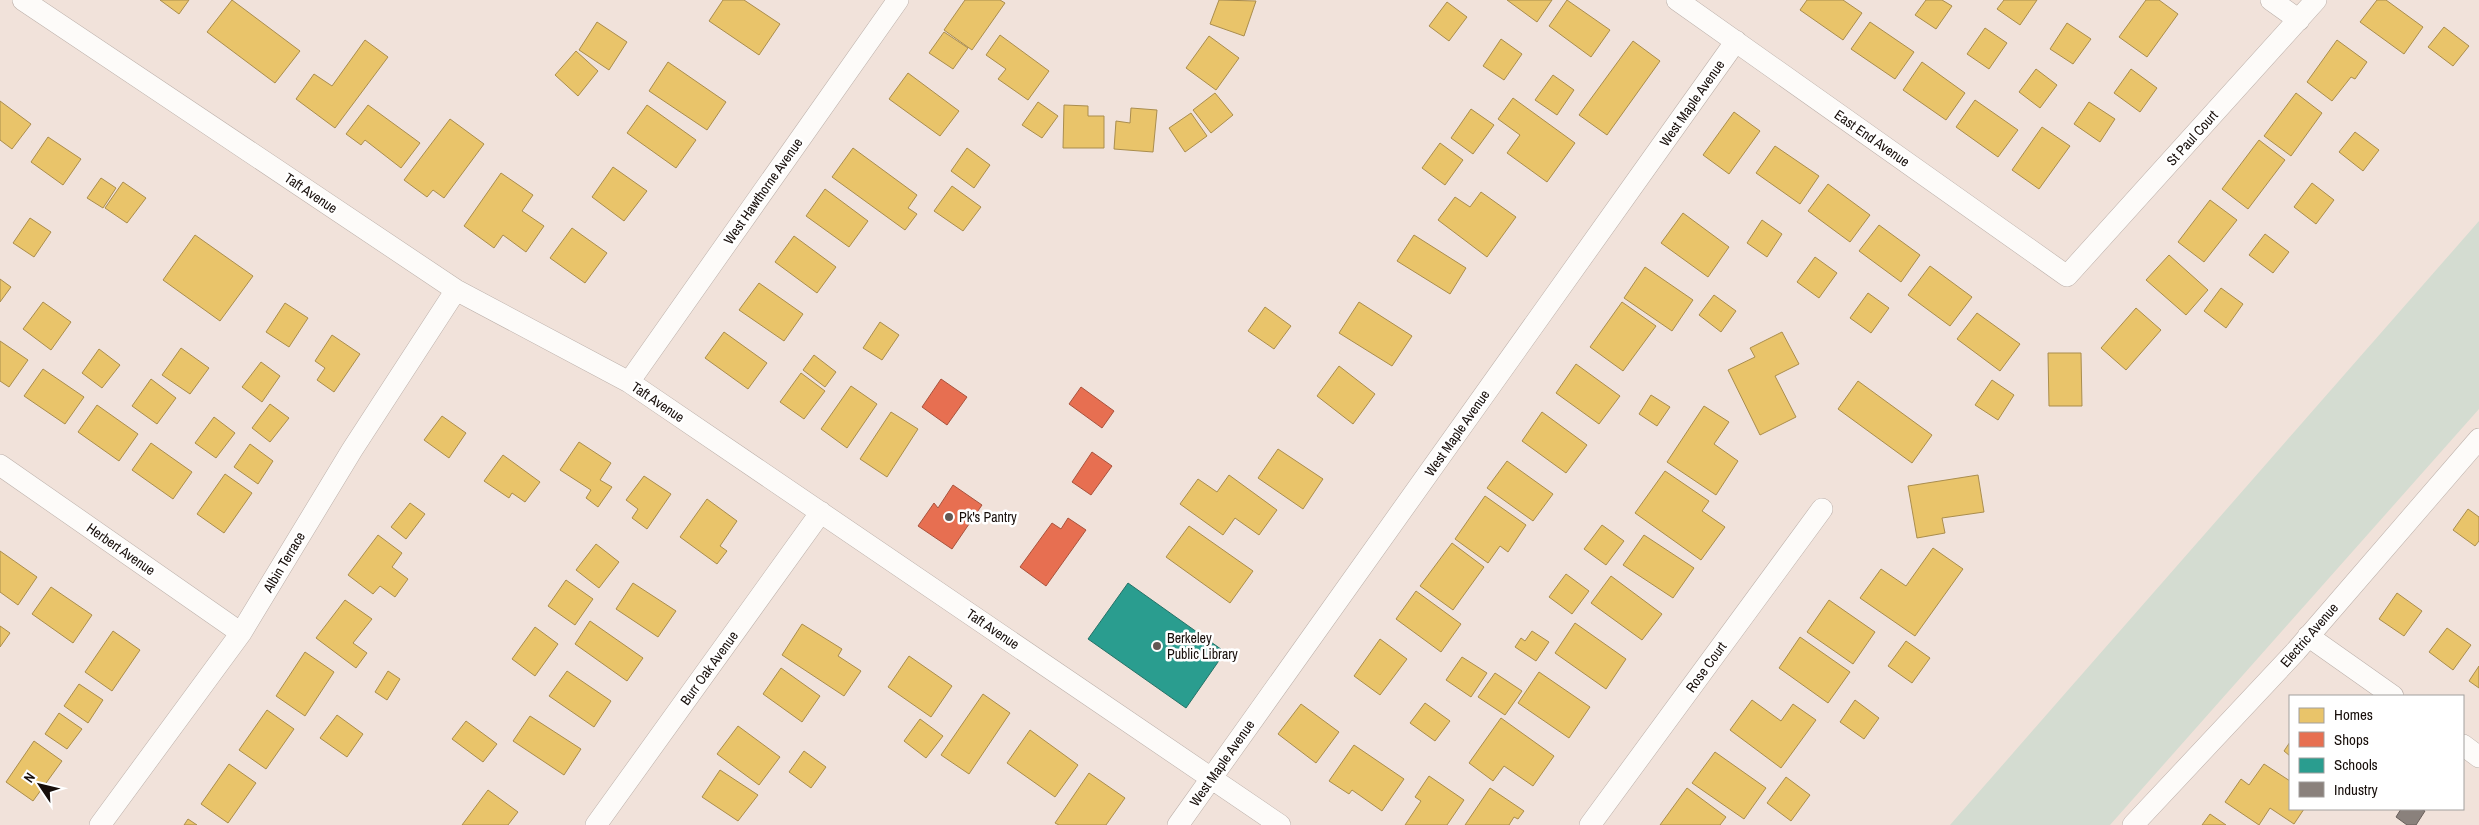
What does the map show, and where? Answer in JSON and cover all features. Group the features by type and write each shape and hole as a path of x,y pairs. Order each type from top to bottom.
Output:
{"street":[{"name":"Taft Avenue","path":"23,0 456,290 629,382 1280,825"},
{"name":"West Hawthorne Avenue","path":"629,382 898,0"},
{"name":"East End Avenue","path":"1677,0 2067,276"},
{"path":"2271,0 2299,20"},
{"name":"St Paul Court","path":"2067,276 2316,0"},
{"name":"West Maple Avenue","path":"1178,825 1736,41"},
{"name":"Albin Terrace","path":"100,825 241,634 352,450 456,290"},
{"name":"Electric Avenue","path":"2133,825 2308,636 2479,439"},
{"name":"Herbert Avenue","path":"0,465 241,634"},
{"name":"Rose Court","path":"1590,825 1822,509"},
{"name":"Burr Oak Avenue","path":"596,825 822,512"},
{"path":"2308,636 2392,695"},
{"path":"2464,746 2479,757"}],"shaded area":[{"path":"2479,221 2479,409 2110,825 1950,825"}],"building: Homes":[{"path":"160,0 189,0 179,14"},
{"path":"232,0 300,51 275,83 207,32"},
{"path":"723,0 744,0 780,24 759,55 709,21"},
{"path":"965,0 1000,0 1005,3 972,50 944,30"},
{"path":"1219,0 1256,1 1244,36 1210,24"},
{"path":"1507,0 1552,0 1537,22"},
{"path":"1567,0 1610,30 1591,57 1549,26"},
{"path":"1807,0 1843,0 1862,13 1843,40 1800,10"},
{"path":"1926,0 1942,0 1952,6 1936,29 1915,15"},
{"path":"2004,0 2037,0 2020,25 1997,9"},
{"path":"2146,0 2159,0 2178,14 2147,57 2119,37"},
{"path":"2377,0 2386,0 2423,27 2404,54 2360,22"},
{"path":"1447,2 1467,17 1449,41 1429,26"},
{"path":"597,22 627,42 609,70 579,50"},
{"path":"1870,22 1914,52 1895,79 1851,49"},
{"path":"2067,23 2091,39 2073,64 2050,49"},
{"path":"2444,27 2469,46 2453,66 2428,47"},
{"path":"1985,28 2007,43 1989,69 1967,54"},
{"path":"944,32 968,48 953,69 929,53"},
{"path":"1000,35 1049,71 1028,100 998,79 1006,69 986,55"},
{"path":"1209,36 1239,58 1216,90 1186,68"},
{"path":"1501,39 1522,54 1504,80 1483,66"},
{"path":"365,40 388,57 335,128 296,99 314,74 332,86"},
{"path":"2337,40 2367,62 2355,79 2351,77 2332,101 2307,82"},
{"path":"1633,41 1660,61 1607,135 1579,115"},
{"path":"576,51 598,71 578,96 555,75"},
{"path":"668,62 726,102 707,130 649,91"},
{"path":"1922,62 1965,93 1946,120 1903,90"},
{"path":"2036,69 2057,85 2040,108 2019,92"},
{"path":"2131,69 2157,88 2140,112 2114,93"},
{"path":"908,73 959,111 940,136 889,99"},
{"path":"1553,75 1574,90 1557,115 1535,100"},
{"path":"1215,93 1233,115 1211,133 1193,110"},
{"path":"2296,93 2322,113 2291,156 2264,136"},
{"path":"1513,98 1575,143 1547,182 1507,153 1520,135 1498,119"},
{"path":"1975,100 2018,130 1998,157 1956,127"},
{"path":"0,101 31,124 12,149 0,140"},
{"path":"1038,102 1058,116 1042,138 1022,125"},
{"path":"2089,102 2115,119 2100,142 2074,124"},
{"path":"368,105 420,143 401,168 365,140 361,145 346,134"},
{"path":"647,105 696,140 676,168 627,133"},
{"path":"1064,105 1088,106 1088,116 1104,116 1104,148 1063,148"},
{"path":"1131,108 1157,110 1153,152 1114,149 1116,121 1130,123"},
{"path":"1471,109 1494,125 1473,154 1451,138"},
{"path":"1734,112 1760,131 1729,174 1703,155"},
{"path":"1191,113 1207,136 1185,152 1169,128"},
{"path":"450,119 484,144 444,198 433,190 427,197 404,180"},
{"path":"2042,127 2070,146 2039,189 2012,170"},
{"path":"2355,132 2379,150 2363,171 2339,152"},
{"path":"48,137 81,159 63,185 31,162"},
{"path":"2259,140 2285,160 2248,209 2222,189"},
{"path":"1440,143 1463,160 1445,185 1422,168"},
{"path":"1775,146 1819,176 1800,204 1756,173"},
{"path":"853,148 917,195 908,208 917,214 905,230 832,177"},
{"path":"967,148 990,165 974,188 951,171"},
{"path":"613,167 647,191 624,221 592,197"},
{"path":"501,173 533,195 522,211 544,226 526,252 503,235 494,248 464,226"},
{"path":"101,178 116,188 103,208 87,198"},
{"path":"123,182 146,198 127,223 105,208"},
{"path":"2312,183 2334,200 2316,224 2294,207"},
{"path":"1828,184 1870,215 1850,242 1808,211"},
{"path":"952,186 981,207 963,231 934,211"},
{"path":"825,189 868,221 849,247 806,216"},
{"path":"1481,192 1516,217 1487,257 1438,220 1455,197 1470,207"},
{"path":"2210,200 2237,220 2204,262 2178,242"},
{"path":"1683,213 1729,247 1708,277 1661,243"},
{"path":"30,218 51,232 34,257 13,243"},
{"path":"1762,220 1782,234 1767,257 1747,243"},
{"path":"1879,225 1920,255 1901,282 1859,251"},
{"path":"572,228 607,253 585,283 550,258"},
{"path":"2265,234 2289,252 2273,273 2249,255"},
{"path":"195,235 253,276 220,321 163,280"},
{"path":"1414,235 1466,268 1450,294 1397,261"},
{"path":"794,236 836,267 817,293 775,262"},
{"path":"2169,255 2208,290 2186,315 2146,280"},
{"path":"1815,257 1837,273 1819,298 1797,282"},
{"path":"1930,266 1972,297 1950,326 1908,295"},
{"path":"1645,267 1693,300 1672,331 1624,298"},
{"path":"0,279 11,287 0,302"},
{"path":"759,283 803,314 784,341 739,310"},
{"path":"2221,288 2243,304 2226,328 2204,311"},
{"path":"1868,293 1889,308 1871,333 1850,318"},
{"path":"1714,295 1736,311 1721,332 1699,315"},
{"path":"43,302 71,322 51,350 23,329"},
{"path":"1359,302 1412,336 1392,366 1339,333"},
{"path":"1622,302 1656,326 1623,371 1590,347"},
{"path":"285,303 308,318 289,347 266,332"},
{"path":"1265,307 1291,326 1274,349 1248,331"},
{"path":"2136,308 2161,330 2126,370 2101,348"},
{"path":"1977,313 2020,344 2000,371 1957,339"},
{"path":"880,322 899,335 882,360 863,348"},
{"path":"724,332 767,363 748,389 705,358"},
{"path":"1782,332 1799,364 1775,376 1796,417 1760,435 1728,370 1755,357 1750,348"},
{"path":"332,335 360,354 334,392 317,380 325,368 315,361"},
{"path":"0,341 28,360 9,387 0,381"},
{"path":"181,348 209,368 190,394 162,375"},
{"path":"99,349 120,365 102,388 82,373"},
{"path":"2048,353 2081,353 2082,406 2049,406"},
{"path":"814,355 836,372 825,387 803,370"},
{"path":"261,362 280,376 262,402 242,387"},
{"path":"1576,364 1620,396 1599,424 1556,393"},
{"path":"1339,366 1375,394 1353,424 1317,396"},
{"path":"43,369 84,397 65,424 24,396"},
{"path":"801,373 825,391 804,419 780,402"},
{"path":"151,379 176,398 157,424 132,406"},
{"path":"1992,380 2014,395 1998,420 1975,405"},
{"path":"1858,381 1932,435 1912,463 1838,409"},
{"path":"851,386 877,404 847,448 821,429"},
{"path":"1651,395 1670,407 1657,426 1639,414"},
{"path":"270,404 289,418 270,442 252,428"},
{"path":"97,405 138,434 119,461 78,432"},
{"path":"1704,406 1729,422 1714,444 1738,461 1716,495 1667,462"},
{"path":"891,412 918,429 887,477 860,459"},
{"path":"1542,412 1587,445 1566,473 1522,441"},
{"path":"442,416 466,433 449,458 424,440"},
{"path":"214,417 235,433 216,458 195,443"},
{"path":"579,442 611,463 600,480 612,487 598,507 586,498 591,490 560,470"},
{"path":"151,443 192,472 173,499 132,470"},
{"path":"250,444 273,461 258,484 234,467"},
{"path":"1278,449 1323,479 1303,509 1258,478"},
{"path":"503,455 540,482 525,502 512,493 509,498 484,481"},
{"path":"1507,461 1553,494 1533,521 1487,488"},
{"path":"1665,471 1709,501 1702,511 1725,527 1701,560 1635,513"},
{"path":"225,474 252,493 224,533 197,514"},
{"path":"1229,475 1277,510 1259,535 1235,518 1223,535 1180,504 1198,479 1217,492"},
{"path":"1978,475 1984,512 1942,518 1945,533 1917,538 1908,486"},
{"path":"644,476 671,494 647,529 632,518 638,509 626,500"},
{"path":"1485,496 1526,525 1508,552 1500,546 1488,563 1455,539"},
{"path":"707,499 737,521 720,546 727,551 717,564 680,537"},
{"path":"410,503 425,514 406,539 391,527"},
{"path":"2468,509 2479,517 2479,541 2475,546 2453,530"},
{"path":"1602,525 1624,541 1606,565 1584,549"},
{"path":"1189,526 1253,571 1230,603 1166,557"},
{"path":"378,535 402,553 392,567 408,579 395,597 380,586 373,594 348,575"},
{"path":"1644,535 1694,568 1673,598 1623,565"},
{"path":"1452,543 1484,567 1453,610 1420,586"},
{"path":"596,544 619,562 599,588 576,570"},
{"path":"1933,548 1963,569 1915,636 1860,598 1881,569 1906,586"},
{"path":"0,551 37,577 18,605 0,592"},
{"path":"1566,574 1589,591 1572,614 1549,597"},
{"path":"1611,576 1662,614 1642,640 1591,603"},
{"path":"566,580 593,599 575,625 548,606"},
{"path":"633,583 676,611 658,637 616,609"},
{"path":"51,587 92,615 73,643 32,614"},
{"path":"1416,591 1461,624 1441,652 1396,619"},
{"path":"2397,593 2422,611 2404,636 2379,619"},
{"path":"345,600 372,619 353,643 367,653 356,668 316,638"},
{"path":"1829,600 1875,632 1853,664 1807,632"},
{"path":"590,621 643,658 627,681 575,644"},
{"path":"1575,623 1626,659 1606,689 1555,653"},
{"path":"802,624 842,649 838,656 861,671 844,696 782,655"},
{"path":"0,626 10,633 0,647"},
{"path":"535,627 558,644 535,676 512,659"},
{"path":"2447,628 2471,645 2453,670 2429,652"},
{"path":"113,631 140,650 112,691 85,672"},
{"path":"1532,631 1549,642 1536,661 1515,647 1521,638 1525,641"},
{"path":"1800,637 1850,672 1828,703 1779,668"},
{"path":"1380,639 1407,659 1380,695 1354,676"},
{"path":"1906,641 1930,658 1912,683 1888,666"},
{"path":"305,652 334,672 305,716 276,696"},
{"path":"909,656 952,686 931,717 888,687"},
{"path":"1462,657 1487,673 1471,697 1446,680"},
{"path":"2479,666 2479,688 2469,681"},
{"path":"781,668 820,696 802,722 763,694"},
{"path":"388,671 400,679 387,700 375,692"},
{"path":"567,671 611,701 594,727 549,696"},
{"path":"1539,672 1590,707 1569,738 1518,703"},
{"path":"1495,673 1522,691 1505,715 1478,697"},
{"path":"79,684 103,700 88,723 64,706"},
{"path":"983,694 1010,713 969,774 941,755"},
{"path":"1752,700 1781,721 1793,704 1816,720 1781,768 1730,730"},
{"path":"1855,700 1879,718 1864,739 1840,722"},
{"path":"1425,703 1450,721 1435,741 1410,723"},
{"path":"1301,704 1339,732 1316,763 1278,734"},
{"path":"267,710 294,729 266,769 239,750"},
{"path":"59,713 82,729 67,749 45,734"},
{"path":"337,715 363,734 347,757 320,738"},
{"path":"530,716 581,749 564,775 513,741"},
{"path":"1501,718 1554,756 1533,786 1504,766 1493,781 1469,763"},
{"path":"920,719 943,736 926,758 904,741"},
{"path":"466,721 497,744 483,762 452,739"},
{"path":"738,726 780,757 759,785 717,754"},
{"path":"1030,730 1078,765 1055,797 1007,763"},
{"path":"34,741 62,761 33,801 6,782"},
{"path":"2289,744 2289,755 2284,751"},
{"path":"1354,745 1404,779 1382,811 1352,790 1349,794 1329,781"},
{"path":"804,751 826,767 811,788 789,772"},
{"path":"1715,752 1766,788 1744,819 1692,783"},
{"path":"229,764 256,783 228,823 201,804"},
{"path":"2264,764 2289,780 2289,810 2303,810 2294,824 2270,808 2259,825 2225,802 2241,779 2249,785"},
{"path":"720,770 758,795 738,821 702,797"},
{"path":"1089,773 1125,798 1106,825 1059,825 1055,823"},
{"path":"1429,776 1464,800 1447,825 1405,825 1421,801 1415,797"},
{"path":"1786,777 1810,795 1791,821 1767,803"},
{"path":"1490,788 1524,811 1518,819 1514,817 1509,825 1465,825"},
{"path":"1687,788 1726,817 1720,825 1660,825"},
{"path":"488,790 518,812 508,825 462,825"},
{"path":"2210,814 2226,825 2202,825"},
{"path":"188,819 197,825 184,825"}],"building: Shops":[{"path":"941,379 967,397 947,425 922,407"},
{"path":"1081,387 1114,411 1102,428 1069,404"},
{"path":"1092,452 1112,466 1091,495 1072,482"},
{"name":"Pk's Pantry","path":"953,485 982,505 952,549 918,526 934,503 938,508"},
{"path":"1068,518 1086,530 1046,586 1020,567 1052,523 1061,529"}],"building: Schools":[{"name":"Berkeley Public Library","path":"1128,583 1225,652 1186,708 1088,639"}],"building: Industry":[{"path":"2400,810 2425,811 2416,825 2407,825 2396,817"}],"place":[{"name":"Pk's Pantry","path":"949,517"},
{"name":"Berkeley Public Library","path":"1157,646"}]}
